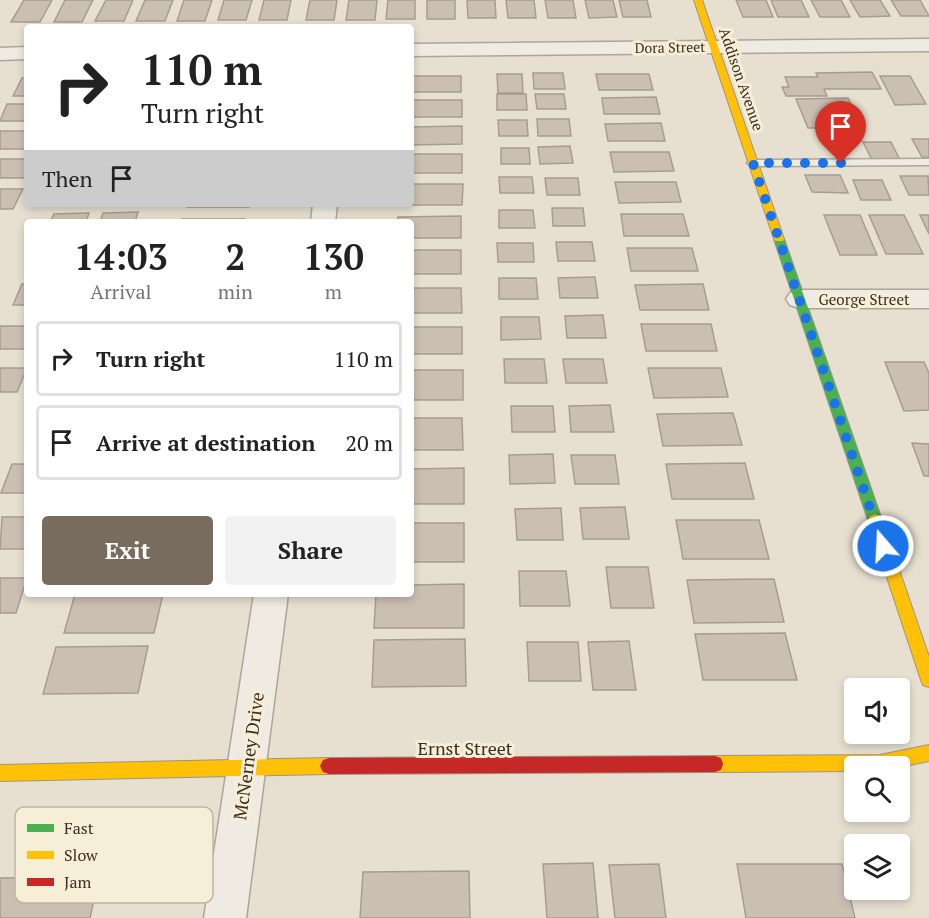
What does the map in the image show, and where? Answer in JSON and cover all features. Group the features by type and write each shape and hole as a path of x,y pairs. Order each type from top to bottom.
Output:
{"street":[{"name":"Addison Avenue","path":"698,0 929,680"},
{"name":"Dora Street","path":"414,50 929,45"},
{"path":"0,54 24,53"},
{"name":"George Street","path":"799,299 929,299"},
{"name":"McNerney Drive","path":"225,918 271,597"},
{"name":"Ernst Street","path":"0,773 247,767 880,763 929,753"}],"lane":[{"path":"753,163 929,162"}],"building":[{"path":"24,0 52,0 40,22 11,22"},
{"path":"65,0 93,0 82,22 54,22"},
{"path":"106,0 133,0 124,21 95,21"},
{"path":"145,0 173,0 165,21 136,21"},
{"path":"184,0 212,0 205,21 177,21"},
{"path":"224,0 252,0 246,20 218,20"},
{"path":"264,0 291,0 287,20 259,20"},
{"path":"310,0 337,0 334,20 306,20"},
{"path":"349,0 377,0 375,20 346,20"},
{"path":"388,0 415,0 415,19 386,19"},
{"path":"427,0 455,0 455,19 427,19"},
{"path":"467,0 495,0 496,18 468,18"},
{"path":"506,0 534,0 536,18 508,18"},
{"path":"545,0 573,0 576,18 548,18"},
{"path":"585,0 613,0 617,17 589,18"},
{"path":"619,0 647,0 651,17 623,17"},
{"path":"736,0 766,0 773,17 743,17"},
{"path":"771,0 801,0 809,17 778,17"},
{"path":"811,0 841,0 850,17 820,17"},
{"path":"850,0 880,0 890,16 860,17"},
{"path":"891,0 920,0 929,16 901,16"},
{"path":"872,72 881,89 824,89 827,96 786,96 782,87 789,87 785,77 818,77 816,73"},
{"path":"533,73 563,73 565,89 534,89"},
{"path":"497,74 522,74 523,93 498,93"},
{"path":"596,74 649,74 653,90 599,90"},
{"path":"414,76 461,76 461,92 414,92"},
{"path":"880,76 910,76 926,104 895,105"},
{"path":"22,78 24,78 24,96 13,96"},
{"path":"497,94 526,94 527,110 497,110"},
{"path":"535,94 564,94 566,109 537,109"},
{"path":"656,97 660,114 604,114 602,98"},
{"path":"848,98 863,128 808,128 796,99"},
{"path":"414,100 462,100 462,117 414,117"},
{"path":"7,104 24,104 24,121 0,121"},
{"path":"537,119 569,119 571,136 538,136"},
{"path":"498,120 527,120 528,136 499,136"},
{"path":"661,123 665,141 608,141 605,124"},
{"path":"462,126 462,144 414,145 414,127"},
{"path":"0,131 24,131 24,149 0,149"},
{"path":"912,139 929,139 929,157 922,157"},
{"path":"863,142 891,142 900,160 872,160"},
{"path":"570,146 573,163 540,164 538,147"},
{"path":"501,148 529,148 530,164 501,164"},
{"path":"610,152 669,152 674,171 614,172"},
{"path":"414,154 462,154 462,173 414,173"},
{"path":"0,159 24,159 24,178 0,178"},
{"path":"805,175 840,175 848,193 812,192"},
{"path":"900,176 928,176 929,195 909,195"},
{"path":"499,177 532,177 534,193 500,193"},
{"path":"545,178 578,178 580,195 547,195"},
{"path":"853,180 882,180 891,200 861,200"},
{"path":"615,182 676,182 681,202 619,203"},
{"path":"414,184 463,184 462,205 414,205"},
{"path":"0,189 23,189 13,209 0,209"},
{"path":"552,208 583,208 585,226 553,226"},
{"path":"499,210 533,210 535,228 499,228"},
{"path":"138,212 136,219 101,219 103,213"},
{"path":"89,213 87,219 52,219 54,214"},
{"path":"621,214 683,214 689,236 624,236"},
{"path":"824,215 860,215 877,255 840,255"},
{"path":"869,215 904,215 923,254 886,254"},
{"path":"920,215 929,215 929,234"},
{"path":"461,216 461,238 414,238 414,219 398,219 398,217"},
{"path":"556,242 592,242 595,261 558,261"},
{"path":"497,243 533,243 534,262 498,262"},
{"path":"627,248 692,248 698,271 631,271"},
{"path":"414,250 461,250 461,274 414,274"},
{"path":"595,277 598,298 560,298 558,278"},
{"path":"499,278 536,278 538,299 499,299"},
{"path":"22,284 24,284 24,305 13,305"},
{"path":"703,284 709,310 640,310 635,285"},
{"path":"414,288 461,288 462,313 414,313"},
{"path":"603,315 606,338 567,338 565,316"},
{"path":"501,317 539,317 541,339 501,340"},
{"path":"641,324 711,324 717,351 646,351"},
{"path":"0,326 24,326 24,349 0,349"},
{"path":"414,327 462,327 462,354 414,354"},
{"path":"504,359 544,359 547,383 505,383"},
{"path":"563,359 603,359 607,383 566,383"},
{"path":"885,362 924,362 929,373 929,410 904,411"},
{"path":"0,368 24,368 24,375 17,392 0,392"},
{"path":"648,368 721,368 728,397 654,398"},
{"path":"414,370 463,370 463,400 414,400"},
{"path":"610,405 614,432 571,432 569,406"},
{"path":"511,406 553,406 555,432 512,432"},
{"path":"733,413 742,445 663,446 657,414"},
{"path":"414,418 462,418 463,450 414,450"},
{"path":"912,443 929,444 929,476 924,476"},
{"path":"553,454 555,483 510,484 509,455"},
{"path":"571,455 615,455 619,484 575,484"},
{"path":"745,463 754,499 672,499 666,464"},
{"path":"12,464 24,464 24,493 1,493"},
{"path":"464,468 464,504 414,504 414,469"},
{"path":"625,507 629,539 583,539 580,508"},
{"path":"561,508 563,540 517,540 515,509"},
{"path":"2,517 24,517 24,549 0,549"},
{"path":"676,520 759,520 769,559 683,559"},
{"path":"414,523 464,523 464,562 414,562"},
{"path":"606,567 648,567 654,608 611,608"},
{"path":"519,571 566,571 570,606 520,606"},
{"path":"0,578 24,578 24,588 16,613 0,613"},
{"path":"774,579 784,622 694,623 687,580"},
{"path":"464,584 464,628 374,628 376,597 414,597 414,585"},
{"path":"74,597 162,597 154,633 64,633"},
{"path":"785,633 797,680 703,680 695,634"},
{"path":"465,639 466,686 372,687 374,640"},
{"path":"629,641 636,690 593,690 588,642"},
{"path":"527,642 578,642 581,681 529,681"},
{"path":"148,646 138,693 43,694 56,647"},
{"path":"593,863 598,918 547,918 543,864"},
{"path":"659,864 666,918 615,918 609,865"},
{"path":"737,864 842,864 844,900 851,900 855,918 746,918"},
{"path":"469,871 470,918 360,918 363,872"},
{"path":"0,878 15,878 15,903 93,903 90,918 0,918"}],"traffic: fast":[{"path":"779,239 875,520"}],"traffic: slow":[{"path":"698,0 779,239"},
{"path":"875,520 929,680"},
{"path":"715,764 880,763 929,753"},
{"path":"0,773 329,766"}],"traffic: jam":[{"path":"329,766 715,764"}],"route":[{"path":"841,163 753,163 883,546"}]}
